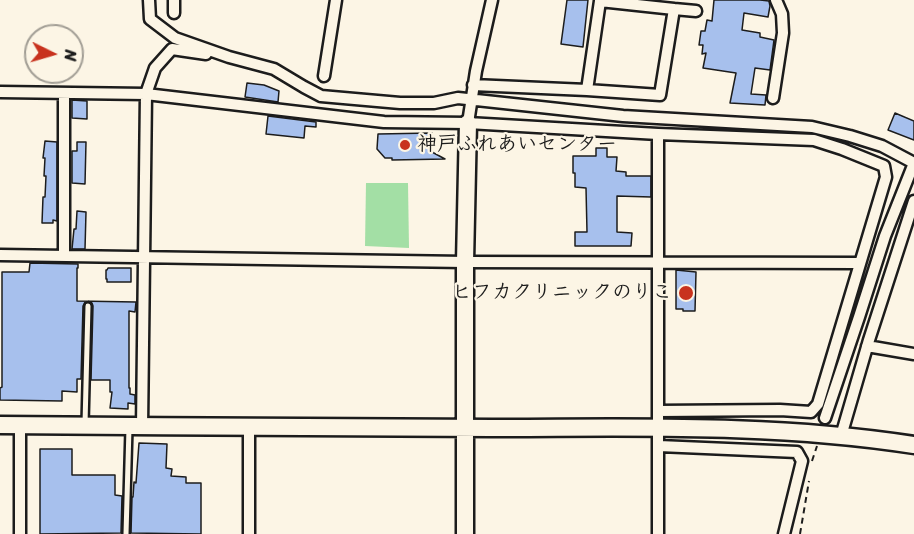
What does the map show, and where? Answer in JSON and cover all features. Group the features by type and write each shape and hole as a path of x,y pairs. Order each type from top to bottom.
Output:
{"street":[{"path":"149,0 150,19 175,38 229,57 274,69 321,96 434,104 458,99 623,116 812,127 882,146 914,163 885,236 823,426"},
{"path":"174,0 174,13"},
{"path":"324,76 336,0"},
{"path":"465,534 465,262 468,123 473,85 492,0"},
{"path":"773,98 783,33 782,14 776,0"},
{"path":"587,90 600,1 696,11"},
{"path":"473,85 660,95 674,9"},
{"path":"135,427 144,257 146,94 155,68 172,49 229,57"},
{"path":"0,93 146,94 384,122 468,123 814,141 842,149 884,166 886,177 818,404 811,412 780,410 658,420 465,428 0,425"},
{"path":"64,93 64,255"},
{"path":"658,134 658,534"},
{"path":"841,436 867,346 914,201"},
{"path":"0,255 465,262 860,263"},
{"path":"867,346 914,354"},
{"path":"658,420 766,430 823,426 841,436 914,445"},
{"path":"20,425 20,534"},
{"path":"249,427 249,534"},
{"path":"659,446 797,452 802,461 784,534"}],"lane":[{"path":"85,426 88,306"},
{"path":"126,534 135,427"}],"path":[{"path":"812,463 823,426"},
{"path":"800,534 810,475"}],"green space":[{"path":"366,183 408,183 409,248 365,246"}],"building":[{"path":"567,0 588,0 583,47 561,44"},
{"path":"714,0 769,1 768,17 744,13 742,30 760,33 760,37 774,40 770,70 755,68 751,94 766,95 765,105 730,103 736,73 703,68 706,53 702,54 703,45 699,45 701,31 705,31 707,20 712,21"},
{"path":"247,83 264,85 279,91 278,102 245,97"},
{"path":"72,100 87,101 87,119 72,118"},
{"path":"895,113 914,121 914,140 888,130"},
{"path":"268,116 316,122 316,127 305,126 304,138 266,134"},
{"name":"神戸ふれあいセンター","path":"432,133 432,152 445,159 392,160 392,158 385,158 377,149 378,134"},
{"path":"45,141 57,142 57,221 53,220 53,223 42,223 46,176 44,176 45,158 43,158"},
{"path":"77,142 86,142 85,184 72,183 72,151 77,151"},
{"path":"596,148 607,148 607,157 617,157 616,171 626,172 626,176 651,176 651,197 617,196 617,232 632,233 631,246 575,246 575,232 587,232 586,188 575,187 573,156 596,156"},
{"path":"77,211 86,212 85,249 72,249"},
{"path":"30,263 78,264 77,301 88,301 83,306 81,379 77,379 77,392 62,391 62,401 0,400 2,272 29,272"},
{"path":"108,268 131,268 131,282 107,282 106,270"},
{"name":"ヒフカクリニックのりこ","path":"676,270 696,272 695,311 676,309"},
{"path":"89,301 136,302 135,312 129,311 129,388 130,394 135,395 135,404 128,403 128,409 110,408 112,392 110,392 110,380 91,380 93,306"},
{"path":"139,443 167,444 166,468 172,469 171,476 186,477 186,483 201,483 201,534 131,533 132,497 134,482 136,483"},
{"path":"40,449 72,449 72,475 115,475 115,495 122,496 121,533 40,534"}],"place":[{"name":"神戸ふれあいセンター","path":"405,145"},
{"name":"ヒフカクリニックのりこ","path":"686,293"}]}
